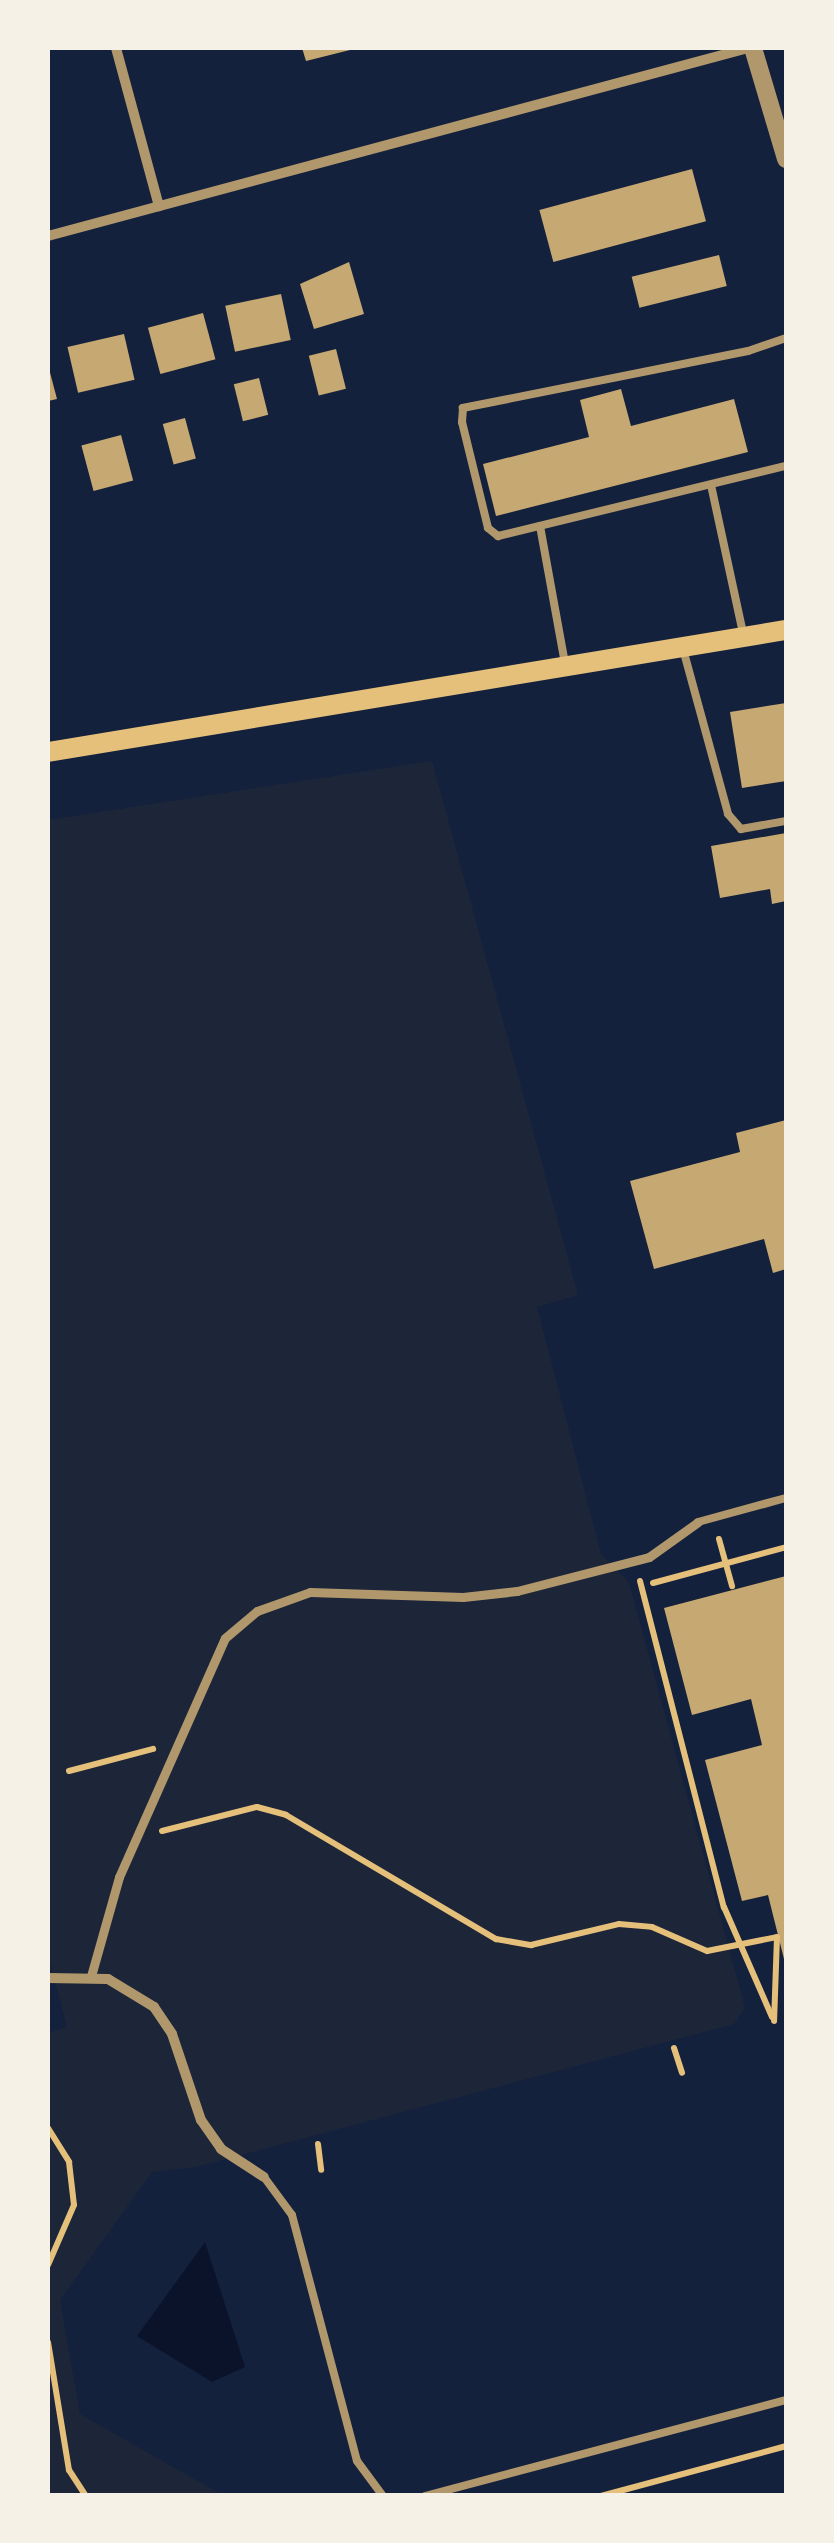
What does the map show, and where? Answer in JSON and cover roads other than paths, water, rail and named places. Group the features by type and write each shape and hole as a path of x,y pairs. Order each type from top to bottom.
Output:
{"main road":[{"path":"48,752 786,630"}],"street":[{"path":"116,48 159,206"},
{"path":"48,236 751,48 786,159"},
{"path":"91,1976 106,1913 136,1837 225,1638 258,1611 310,1592 463,1597 517,1592 634,1560 698,1522"},
{"path":"48,1978 91,1976 126,1987 154,2007 172,2034 200,2120 220,2148 264,2177"}],"lane":[{"path":"786,338 748,351 463,408 488,528 498,536 786,466"},
{"path":"711,484 744,638"},
{"path":"540,526 566,668"},
{"path":"684,649 728,814 741,830 786,821"},
{"path":"698,1522 786,1498"},
{"path":"264,2177 292,2215 356,2461 383,2496"},
{"path":"426,2496 786,2400"}]}
